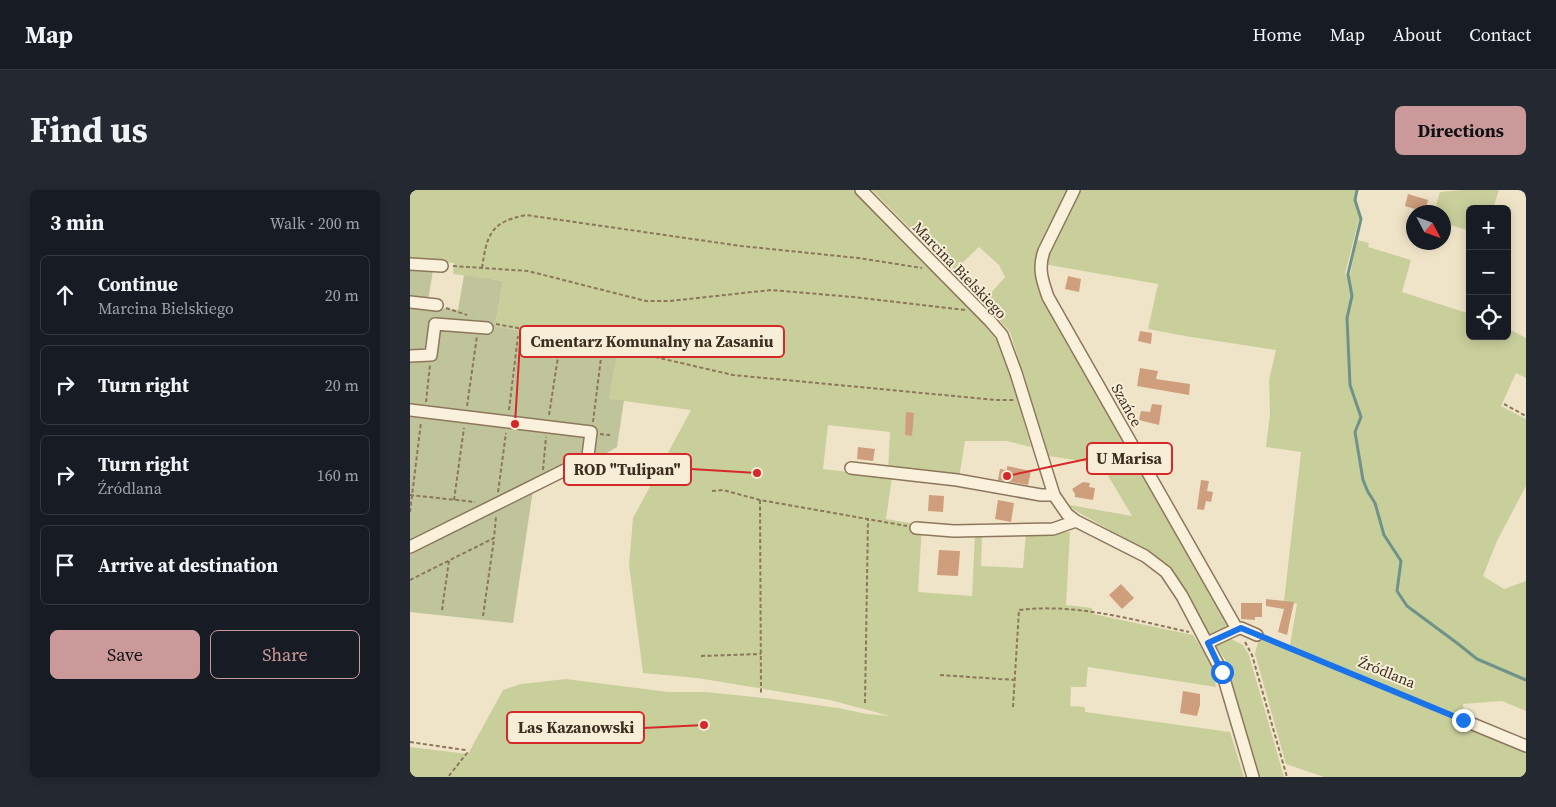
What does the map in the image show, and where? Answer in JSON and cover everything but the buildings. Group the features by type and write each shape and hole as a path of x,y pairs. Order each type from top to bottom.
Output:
{"street":[{"name":"Marcina Bielskiego","path":"861,190 1002,335 1016,373 1054,495 1067,514 1076,521 1145,556 1166,572 1182,596 1222,672 1253,777"},
{"name":"Szańce","path":"1074,190 1040,260 1045,288 1057,313 1237,629"},
{"path":"410,264 442,266"},
{"path":"410,302 437,305"},
{"path":"410,356 431,355 435,324 487,327"},
{"path":"410,410 591,432 588,456 583,461 410,548"},
{"path":"851,468 957,480 1042,495 1054,495"},
{"path":"916,528 954,531 1053,529 1076,521"},
{"path":"1208,643 1241,628 1257,634"},
{"path":"1463,720 1526,746"}],"path":[{"path":"482,268 489,234 510,218 526,215 741,246 858,258 924,268 932,262"},
{"path":"442,266 528,271 646,301 670,301 771,290 969,310 976,307"},
{"path":"437,305 472,317"},
{"path":"454,500 465,417 487,327 620,347 733,375 996,400 1024,400"},
{"path":"541,482 547,427 560,344"},
{"path":"591,432 602,350"},
{"path":"410,512 431,355"},
{"path":"1504,404 1526,416"},
{"path":"712,490 723,490 760,500 916,528"},
{"path":"411,495 479,503"},
{"path":"760,500 761,694"},
{"path":"483,616 494,538 496,504"},
{"path":"865,703 868,519"},
{"path":"410,580 494,538"},
{"path":"442,610 449,561"},
{"path":"1013,707 1019,610 1035,608 1090,611 1191,632 1201,632"},
{"path":"1237,629 1252,654 1287,777"},
{"name":"Źródlana","path":"1257,634 1463,720"},
{"path":"701,656 761,654"},
{"path":"940,675 1015,680"},
{"path":"410,742 465,750 467,753 448,777"}],"green space":[{"path":"410,190 855,190 957,291 1002,347 1031,447 1007,441 965,441 959,478 888,470 890,432 828,425 823,469 892,477 886,519 922,525 918,592 972,596 975,534 986,534 982,538 981,566 1023,568 1026,533 1070,532 1066,605 1092,608 1093,614 1193,635 1211,663 1216,687 1088,667 1086,687 1071,687 1070,706 1085,707 1085,712 1230,732 1244,777 410,777 410,747 468,754 503,690 521,684 566,679 668,692 706,692 765,698 890,716 830,700 697,678 643,673 629,565 633,518 691,410 609,399 618,350 495,326 503,281 453,274 454,263 410,259"},
{"path":"872,190 1069,190 1036,259 1035,271 1039,292 1230,624 1210,636 1166,564 1064,504 1132,516 1101,464 1049,456 1010,332 983,302 1005,277 999,265 979,247 953,272"},
{"path":"1078,190 1355,190 1359,219 1345,274 1350,276 1357,240 1369,243 1368,247 1411,260 1402,292 1466,313 1466,340 1511,340 1511,330 1526,338 1526,378 1516,373 1501,406 1526,419 1526,486 1497,541 1483,576 1504,589 1526,581 1526,711 1502,701 1463,704 1464,718 1290,645 1297,604 1284,601 1301,452 1266,447 1270,414 1269,380 1276,350 1148,329 1158,284 1043,264"},
{"path":"1499,190 1494,205 1466,205 1466,230 1451,225 1451,205 1436,205 1440,192"},
{"path":"410,268 433,270 427,307 458,310 464,275 503,281 495,326 618,350 609,399 624,400 617,447 574,472 533,490 513,623 410,612"},
{"path":"1229,638 1243,645 1249,655 1284,777 1258,777 1226,661 1216,646"},
{"path":"1259,638 1526,748 1526,777 1324,777 1286,764 1255,654"}],"waterway":[{"path":"1357,190 1355,200 1361,219 1348,274 1352,296 1347,318 1350,385 1361,417 1355,432 1363,480 1375,503 1384,535 1401,561 1397,591 1407,606 1477,659 1526,680"}],"place":[{"name":"Cmentarz Komunalny na Zasaniu","path":"515,424"},
{"name":"ROD \"Tulipan\"","path":"757,473"},
{"name":"U Marisa","path":"1007,476"},
{"name":"Las Kazanowski","path":"704,725"}],"route":[{"path":"1222,672 1208,643 1241,628 1463,720"}]}
